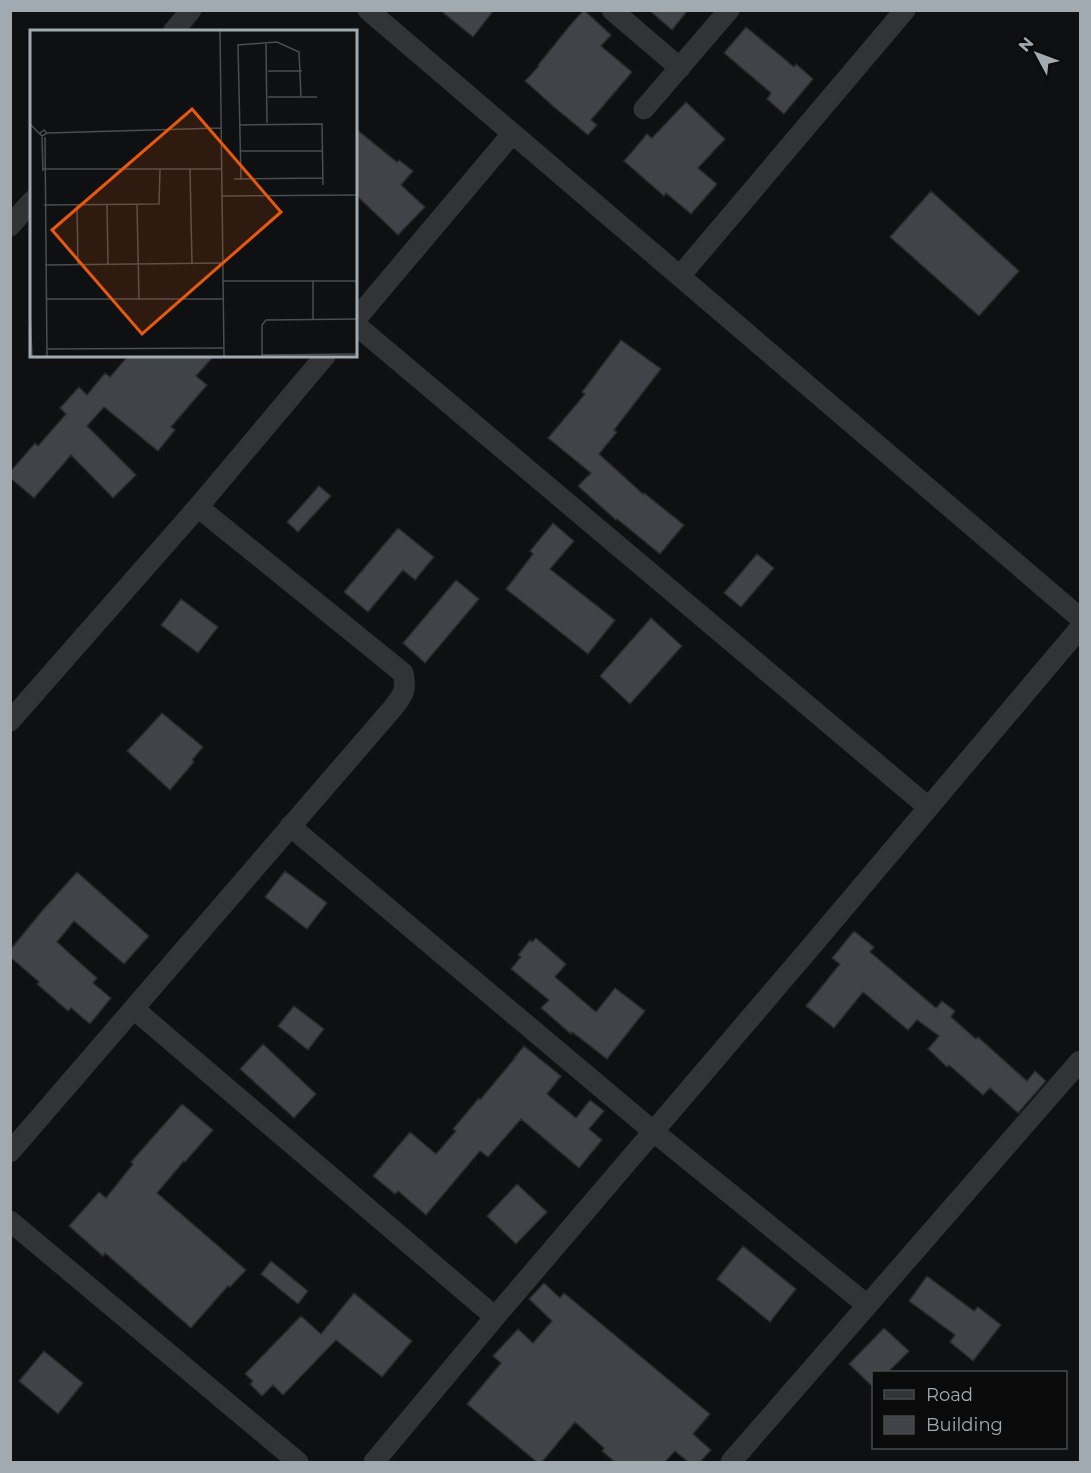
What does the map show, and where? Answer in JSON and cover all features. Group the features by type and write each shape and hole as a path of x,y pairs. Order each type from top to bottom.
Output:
{"street":[{"path":"176,30 191,10"},
{"path":"368,10 1080,618"},
{"path":"612,10 680,68"},
{"path":"644,109 729,10"},
{"path":"680,276 905,10"},
{"path":"357,318 512,134"},
{"path":"10,226 30,203"},
{"path":"357,326 928,807"},
{"path":"10,721 198,507 324,357"},
{"path":"10,1152 400,700 406,686 403,674 198,507"},
{"path":"374,1462 1080,628"},
{"path":"290,826 654,1131 867,1305"},
{"path":"134,1009 495,1317"},
{"path":"731,1462 1080,1061"},
{"path":"10,1221 298,1462"}],"building":[{"path":"440,10 494,10 473,37"},
{"path":"584,10 611,35 601,46 632,72 591,120 597,125 588,135 525,81"},
{"path":"649,10 688,10 672,30"},
{"path":"746,27 794,67 796,64 813,79 784,114 767,99 771,93 724,53"},
{"path":"686,102 725,139 698,168 717,184 691,214 666,193 664,196 624,161 647,134 652,138"},
{"path":"357,130 397,162 399,160 413,171 401,185 425,207 398,235 357,196"},
{"path":"931,191 1019,271 979,316 890,237"},
{"path":"621,340 661,369 614,430 617,432 599,454 643,494 684,525 660,554 616,520 578,486 591,473 548,438 585,394 582,392"},
{"path":"127,357 213,357 196,376 207,385 171,427 175,430 158,451 104,407 87,426 136,475 113,498 71,455 34,498 10,478 10,472 35,443 38,446 66,414 60,408 79,387 87,395 105,373 110,377"},
{"path":"319,486 331,496 298,532 287,522"},
{"path":"553,523 574,541 550,569 615,620 588,654 506,589 533,554 530,551"},
{"path":"398,528 434,557 415,580 403,570 368,612 344,592"},
{"path":"757,554 774,568 741,607 724,593"},
{"path":"456,580 479,599 425,663 403,643"},
{"path":"181,599 218,627 198,653 161,625"},
{"path":"651,618 682,646 630,704 600,676"},
{"path":"162,713 203,747 192,760 194,762 170,790 127,751"},
{"path":"285,871 327,903 307,929 265,897"},
{"path":"77,872 149,936 124,964 74,921 57,942 97,978 93,983 111,998 90,1024 71,1008 68,1011 10,957 10,950"},
{"path":"854,931 874,947 870,952 936,1008 942,1001 955,1011 951,1017 976,1039 978,1037 1027,1081 1035,1071 1046,1081 1018,1113 990,1088 983,1095 928,1049 939,1036 917,1020 908,1030 863,992 834,1028 806,1006 840,964 832,958"},
{"path":"536,938 566,964 555,977 596,1012 615,988 645,1011 607,1059 572,1032 571,1034 541,1008 549,1000 511,969 521,957 518,955 530,940 532,942"},
{"path":"294,1006 324,1029 308,1050 278,1026"},
{"path":"263,1044 316,1094 294,1118 240,1069"},
{"path":"524,1046 561,1076 547,1094 576,1118 590,1100 604,1111 589,1129 602,1140 579,1168 521,1119 488,1157 480,1151 426,1215 398,1191 395,1194 373,1176 410,1132 436,1154 456,1131 453,1129"},
{"path":"182,1104 213,1130 157,1193 246,1270 230,1287 228,1286 191,1328 105,1253 103,1256 69,1226 99,1192 106,1198 133,1164 131,1162"},
{"path":"517,1184 547,1212 516,1244 487,1216"},
{"path":"743,1246 796,1289 770,1322 717,1279"},
{"path":"271,1261 308,1291 298,1304 261,1274"},
{"path":"927,1276 974,1311 978,1307 1001,1325 973,1361 950,1342 955,1335 909,1301"},
{"path":"544,1283 560,1298 564,1293 710,1414 693,1434 711,1450 700,1462 688,1462 675,1451 665,1462 615,1462 602,1451 604,1448 575,1422 542,1462 537,1462 467,1404 501,1363 493,1356 518,1329 533,1343 552,1321 529,1299"},
{"path":"354,1293 412,1341 382,1377 336,1340 283,1395 273,1385 262,1396 250,1384 253,1381 245,1374 301,1316 321,1334"},
{"path":"884,1328 909,1351 889,1371 872,1371 872,1386 849,1364"},
{"path":"44,1351 83,1383 58,1414 19,1381"}]}
